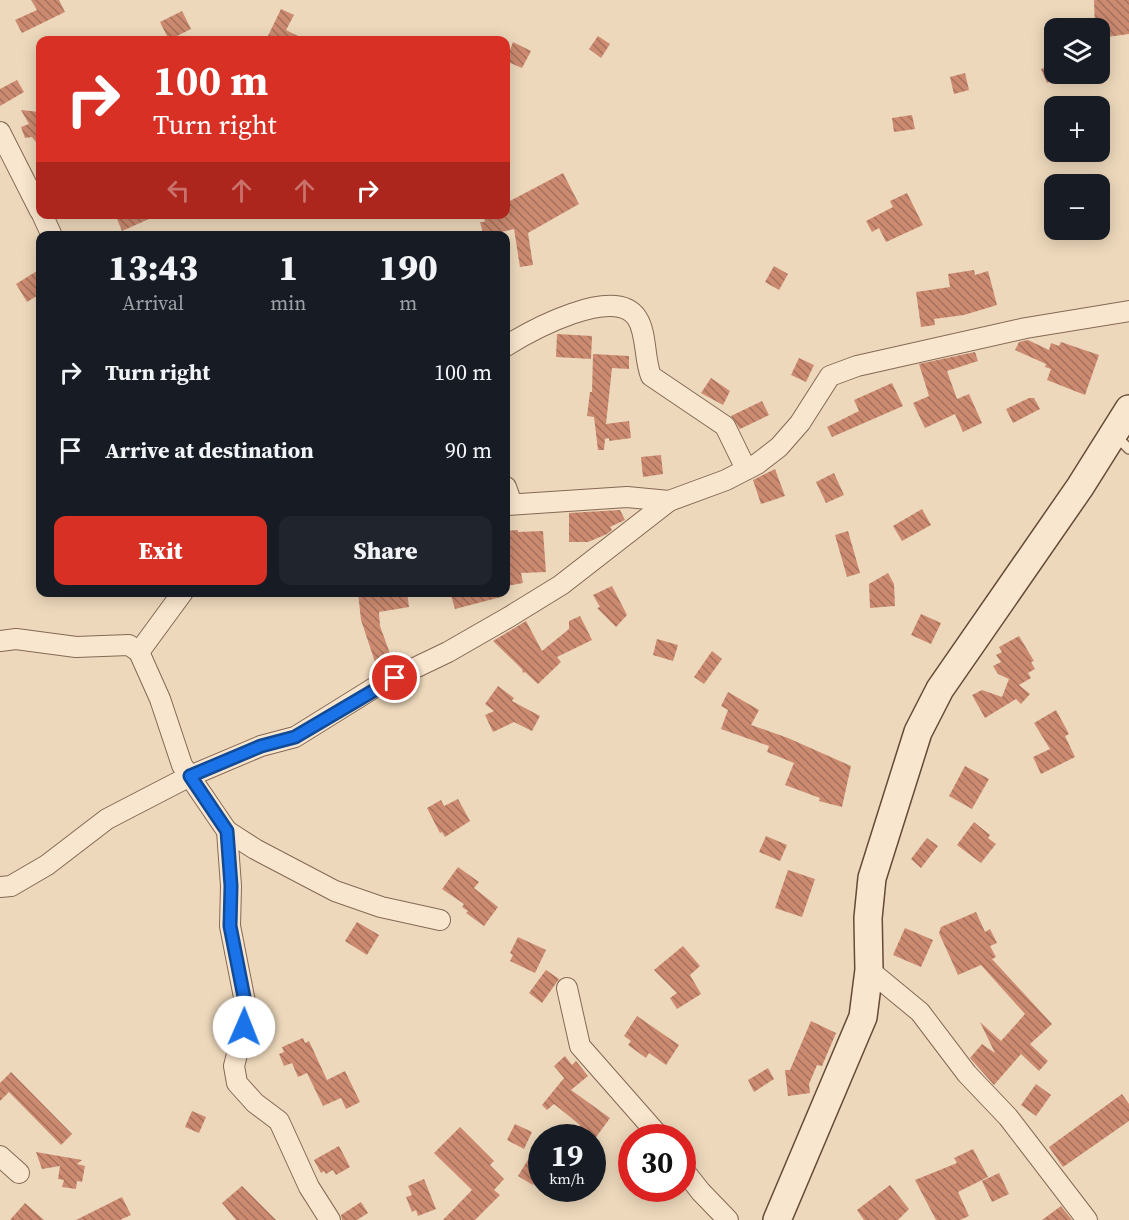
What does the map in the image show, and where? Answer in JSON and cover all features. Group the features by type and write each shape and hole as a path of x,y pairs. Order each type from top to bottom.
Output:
{"street":[{"path":"0,132 36,203"},
{"path":"510,344 574,312 592,306 612,306 635,315 641,324 646,363 651,376 725,426 746,469"},
{"path":"0,887 11,886 47,865 107,819 190,776 261,746 295,737 377,686 448,652 561,585 669,501 746,469 779,447 800,423 830,376 842,370 1026,328 1129,311"},
{"path":"777,1220 863,1017 869,970 868,918 872,878 918,732 940,688 1080,487 1121,441 1129,409"},
{"path":"510,499 627,497 669,501"},
{"path":"140,652 179,597"},
{"path":"0,641 16,639 76,647 129,645 140,652 160,699 178,755 227,831 255,849 335,891 381,907 440,920"},
{"path":"227,831 231,886 230,926 245,1002 244,1027 234,1066 237,1083 255,1104 279,1120 309,1187 330,1220"},
{"path":"869,970 920,1012 967,1074 1008,1117 1087,1220"},
{"path":"567,988 580,1046 649,1124"},
{"path":"0,1156 19,1173"},
{"path":"696,1186 728,1220"}],"building":[{"path":"31,0 59,0 65,12 22,33 15,20 37,10"},
{"path":"1094,0 1129,0 1129,34 1110,37 1110,18 1095,18"},
{"path":"281,9 294,15 286,30 298,36 268,36"},
{"path":"182,11 191,29 177,36 167,36 160,22"},
{"path":"598,36 610,44 601,58 589,49"},
{"path":"513,42 531,51 522,68 510,63 510,50"},
{"path":"965,73 969,90 954,94 950,77"},
{"path":"17,80 24,92 0,106 0,89"},
{"path":"21,110 36,112 36,142 32,137 25,138 21,127 29,124"},
{"path":"912,115 915,129 894,132 892,118"},
{"path":"563,173 579,204 528,233 533,265 520,267 514,229 483,231 480,222 485,222 484,219 510,219 510,201"},
{"path":"907,193 923,225 886,242 879,228 872,232 866,221 893,207 890,201"},
{"path":"117,219 149,219 122,231"},
{"path":"774,266 788,274 779,290 765,282"},
{"path":"974,270 975,275 988,271 997,305 964,315 934,319 935,325 921,327 916,292 950,287 948,274"},
{"path":"36,272 36,296 27,302 16,284"},
{"path":"557,334 592,336 591,359 556,357"},
{"path":"1028,340 1049,350 1051,343 1059,346 1061,342 1099,355 1085,395 1047,380 1051,369 1045,367 1046,364 1015,350 1019,342"},
{"path":"975,352 978,361 947,371 957,399 969,394 982,423 963,432 955,414 925,428 913,403 929,396 919,364"},
{"path":"593,354 629,356 629,369 612,368 606,424 629,421 631,438 609,441 609,438 605,439 604,450 598,450 594,417 587,416 590,392 592,392"},
{"path":"799,358 814,365 806,382 791,375"},
{"path":"711,378 730,391 723,405 701,393"},
{"path":"892,383 903,406 832,437 827,427 859,411 854,400"},
{"path":"1029,398 1034,398 1040,409 1013,423 1006,409"},
{"path":"762,401 769,415 740,429 731,416"},
{"path":"661,455 663,474 643,477 641,457"},
{"path":"775,469 785,496 761,504 753,480"},
{"path":"834,473 844,495 826,503 816,482"},
{"path":"922,509 931,525 902,541 893,526"},
{"path":"620,510 625,520 610,527 612,530 607,534 588,542 569,542 569,513"},
{"path":"510,531 543,531 546,572 521,573 523,583 510,585"},
{"path":"848,531 860,573 847,577 835,535"},
{"path":"888,573 894,584 895,606 870,608 869,584"},
{"path":"612,586 627,615 616,627 597,608 600,607 593,595"},
{"path":"359,597 408,597 409,607 379,612 380,626 392,659 376,665 361,620"},
{"path":"451,597 501,597 455,609"},
{"path":"921,614 941,623 931,644 911,635"},
{"path":"580,616 592,640 557,657 561,662 538,684 525,672 523,673 522,669 493,641 526,621 542,651 569,629 569,621"},
{"path":"1019,636 1034,661 1031,662 1035,669 1028,673 1031,678 1019,685 1030,694 1021,704 1016,699 985,718 972,695 982,690 1002,697 1009,679 998,674 993,666 1001,662 996,655 1002,652 999,647"},
{"path":"657,639 678,645 673,661 653,655"},
{"path":"712,651 722,659 704,684 694,677"},
{"path":"498,686 514,698 512,701 540,716 532,731 514,722 493,732 485,715 494,711 485,704"},
{"path":"728,692 759,710 751,725 788,738 851,766 842,807 819,801 820,798 785,785 794,763 767,752 769,746 721,729 728,710 721,706"},
{"path":"1056,710 1069,734 1065,736 1075,757 1041,774 1033,757 1050,749 1034,723"},
{"path":"965,766 989,779 972,809 949,796"},
{"path":"458,799 470,821 445,837 442,832 440,833 427,808 441,800 444,806"},
{"path":"974,822 990,835 988,838 996,844 981,863 957,845"},
{"path":"766,836 787,845 780,861 759,852"},
{"path":"927,838 938,846 921,868 911,859"},
{"path":"458,867 479,882 474,888 498,907 484,926 466,913 468,911 462,907 464,904 442,889"},
{"path":"788,870 815,879 802,917 775,908"},
{"path":"976,912 985,932 990,929 997,943 990,946 996,957 992,959 1052,1024 1030,1044 1048,1061 1039,1071 1021,1054 994,1085 970,1058 982,1044 995,1053 980,1022 1001,1041 1025,1014 981,965 958,975 939,933 941,927"},
{"path":"357,922 379,935 367,955 345,941"},
{"path":"905,928 933,940 921,967 893,955"},
{"path":"518,937 546,950 535,973 510,961 513,955 510,953"},
{"path":"683,946 700,966 690,975 701,994 677,1009 670,998 677,993 654,970"},
{"path":"546,970 559,979 542,1003 529,993"},
{"path":"637,1016 679,1045 666,1065 649,1053 646,1058 628,1045 631,1041 624,1036"},
{"path":"811,1021 836,1033 822,1066 817,1065 809,1084 810,1093 788,1096 785,1070 790,1070"},
{"path":"303,1038 305,1043 309,1041 327,1080 345,1071 360,1102 346,1109 341,1098 323,1106 307,1073 298,1077 292,1063 284,1066 279,1054 284,1052 282,1047"},
{"path":"565,1056 572,1065 576,1061 588,1076 571,1090 610,1118 606,1124 579,1124 554,1104 547,1110 542,1105 564,1078 554,1066"},
{"path":"768,1068 774,1079 754,1092 748,1080"},
{"path":"11,1072 72,1134 61,1145 9,1092 0,1101 0,1083"},
{"path":"1036,1084 1051,1095 1036,1116 1021,1105"},
{"path":"1122,1094 1129,1104 1129,1121 1063,1167 1049,1147"},
{"path":"192,1111 206,1117 199,1133 185,1127"},
{"path":"515,1124 528,1130 528,1140 524,1149 507,1140"},
{"path":"460,1127 494,1161 490,1165 504,1179 494,1190 500,1195 475,1220 443,1220 472,1190 434,1153"},
{"path":"339,1146 350,1167 336,1175 333,1170 326,1174 324,1171 321,1173 314,1160"},
{"path":"973,1149 988,1177 958,1192 969,1216 960,1220 936,1220 915,1180 957,1163 954,1158"},
{"path":"36,1152 82,1160 77,1164 85,1166 82,1182 77,1181 76,1189 62,1187 64,1180 58,1179 60,1166 42,1169"},
{"path":"528,1160 528,1182 518,1176"},
{"path":"999,1173 1009,1194 992,1202 982,1181"},
{"path":"424,1179 436,1209 418,1216 416,1210 412,1212 406,1197 412,1195 408,1186"},
{"path":"890,1185 909,1209 898,1220 864,1220 857,1210"},
{"path":"242,1186 276,1220 236,1220 222,1203"},
{"path":"122,1197 131,1215 120,1220 76,1220"},
{"path":"361,1202 368,1213 357,1220 342,1220 341,1215"},
{"path":"25,1203 44,1220 10,1220"},
{"path":"1061,1206 1072,1220 1042,1220"}],"route":[{"path":"244,1027 245,1002 230,926 231,886 227,831 190,776 261,746 295,737 377,686 395,678"}]}
